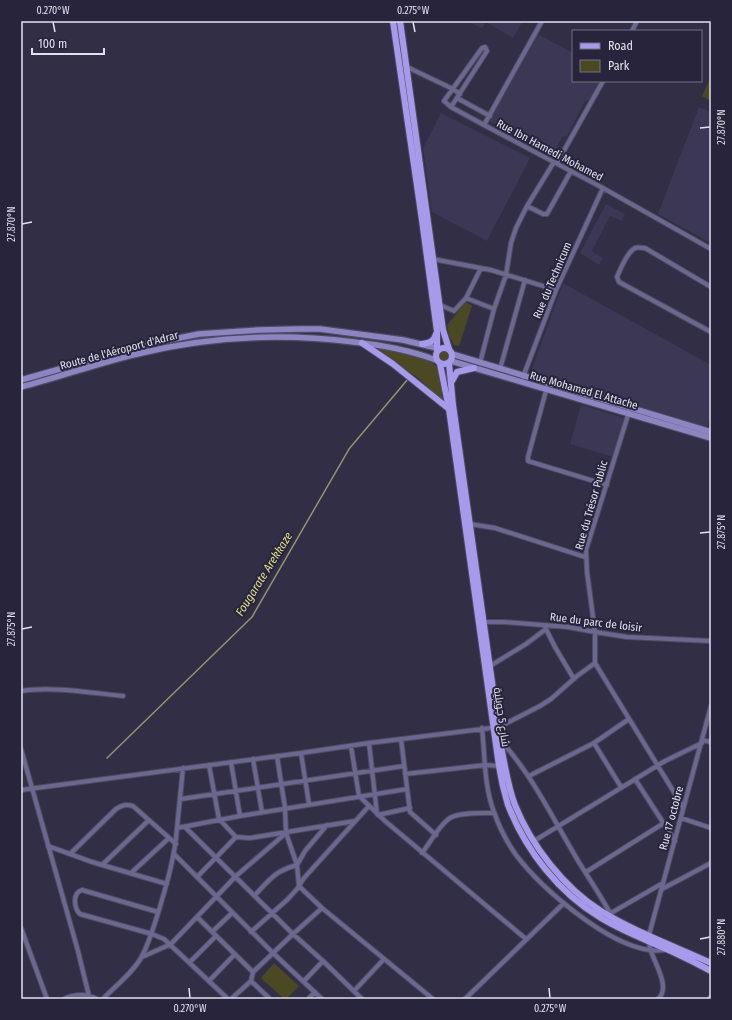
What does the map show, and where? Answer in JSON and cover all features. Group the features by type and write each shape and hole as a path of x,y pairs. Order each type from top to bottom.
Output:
{"main road":[{"path":"393,21 437,331 439,349 435,354 438,362 445,364 450,362 451,351 443,330 400,21"},
{"name":"Route de l'Aéroport d'Adrar","path":"21,380 144,345 199,334 300,328 334,330 422,344 439,349"},
{"path":"334,330 334,339"},
{"path":"422,344 432,341 437,331"},
{"path":"363,334 362,343 393,364 449,410"},
{"name":"Route de l'Aéroport d'Adrar","path":"21,387 116,359 187,343 259,336 334,339 362,343 404,350 438,362"},
{"path":"439,349 451,351"},
{"name":"Rue Mohamed El Attache","path":"451,351 523,379"},
{"name":"شارع 5 جويلية","path":"438,362 449,410 463,494 496,727 501,741 505,767 520,817 534,841 557,874 591,904 612,915 667,950 711,971"},
{"name":"Rue Mohamed El Attache","path":"450,362 523,379 656,418 711,432"},
{"name":"شارع 5 جويلية","path":"450,362 451,385 463,494 470,524 481,622 490,666 499,766 508,804 519,829 551,876 560,886 589,910 620,928 711,963"},
{"path":"451,385 457,372 474,368"},
{"name":"Rue Mohamed El Attache","path":"656,418 711,438"}],"street":[{"name":"Rue Ibn Hamedi Mohamed","path":"542,21 484,125 603,188 711,249"},
{"path":"632,30 637,21"},
{"path":"451,107 487,51 486,47 484,46 482,48 444,101 451,107 484,125"},
{"path":"407,67 453,89 460,94"},
{"path":"480,363 494,309 506,275 511,243 516,228 527,206 555,163 602,82"},
{"path":"457,98 490,116"},
{"path":"527,206 543,214 547,214 571,171"},
{"name":"Rue du Technicum","path":"523,379 556,290 603,188"},
{"path":"711,287 645,248 638,247 629,253 617,277 619,282 711,332"},
{"path":"433,259 481,268 556,290"},
{"path":"440,305 453,311 466,298 481,268"},
{"path":"500,369 525,280"},
{"path":"466,298 494,309"},
{"path":"547,386 528,462 607,485"},
{"name":"Rue du Trésor Public","path":"595,663 595,632 585,557 587,544 607,485 629,410"},
{"path":"470,524 495,528 585,557"},
{"name":"Rue du parc de loisir","path":"481,622 545,627 568,627 627,637 711,641"},
{"path":"490,666 526,644 545,627 574,679"},
{"path":"21,790 496,727 540,706 560,692 595,663 683,807"},
{"path":"21,691 29,689 51,690 123,696"},
{"name":"Rue 17 octobre","path":"649,938 711,706"},
{"path":"529,776 594,743 629,719"},
{"path":"482,728 490,798 494,813 503,834 522,862 538,881 588,922 604,932 629,944 650,950 667,950"},
{"path":"401,739 407,789 412,814 436,835"},
{"path":"501,741 529,776 612,915 664,883"},
{"path":"534,841 670,758 702,742 711,742"},
{"path":"369,743 378,814"},
{"path":"594,743 621,787"},
{"path":"351,746 359,796 422,853 526,939"},
{"path":"21,749 78,951 89,996"},
{"path":"301,753 309,804"},
{"path":"277,756 285,808 285,833 297,865 299,886 322,908 433,999"},
{"path":"253,759 262,812"},
{"path":"231,762 240,816"},
{"path":"209,765 219,819 236,837 250,838 355,821"},
{"path":"405,774 486,765 499,766"},
{"path":"181,799 404,766"},
{"path":"102,999 128,974 142,957 152,934 168,884 176,844 183,768"},
{"path":"635,778 675,841"},
{"path":"177,828 219,819 407,789"},
{"path":"70,854 121,805 133,806 176,844"},
{"path":"251,932 288,899 304,878 369,806"},
{"path":"378,814 410,808"},
{"path":"422,853 444,822 450,817 457,815 494,813"},
{"path":"681,818 711,828"},
{"path":"102,865 148,820"},
{"path":"586,872 664,823"},
{"path":"255,895 278,872 297,865 327,825"},
{"path":"185,827 273,912 293,934 362,999"},
{"path":"142,957 171,944 217,898 236,876 285,833"},
{"path":"197,877 236,837"},
{"path":"131,873 169,838"},
{"path":"48,846 102,865 168,884"},
{"path":"174,854 251,932 322,999"},
{"path":"662,889 711,863"},
{"path":"158,912 82,890 79,890 77,893 75,903 75,908 80,914 152,934 164,939 230,999 251,981 253,972 322,908"},
{"path":"465,999 564,903"},
{"path":"190,962 232,913"},
{"path":"197,917 253,972"},
{"path":"21,928 47,999"},
{"path":"649,938 650,950 663,984 662,994 658,999"},
{"path":"209,981 235,954"},
{"path":"354,991 384,959"},
{"path":"304,981 323,961"},
{"path":"251,981 270,999"},
{"path":"308,999 314,992"},
{"path":"64,999 71,996 80,995 89,996 96,999"}],"shaded area":[{"path":"466,21 523,21 513,38 486,22 482,28"},
{"path":"538,34 572,52 572,82 599,82 590,100 585,101 567,136 562,137 553,155 489,121"},
{"path":"699,107 711,112 711,243 658,214"},
{"path":"441,113 530,158 487,241 432,212 423,148"},
{"path":"606,204 625,214 622,221 610,216 592,251 603,258 599,265 580,253"},
{"path":"563,283 711,365 711,414 707,427 530,375"},
{"path":"581,405 624,418 613,457 570,444"}],"green space":[{"path":"711,77 711,101 702,96"},
{"path":"466,302 472,306 459,346 454,345 449,336 447,325"},
{"path":"369,345 413,354 422,357 435,365 441,378 446,404 417,377"},
{"path":"444,351 449,356 444,361 439,356"},
{"path":"274,963 299,986 286,999 284,999 261,978"}],"waterway":[{"name":"Fougarate Arekkaze","path":"107,758 252,617 349,449 408,379"}]}
